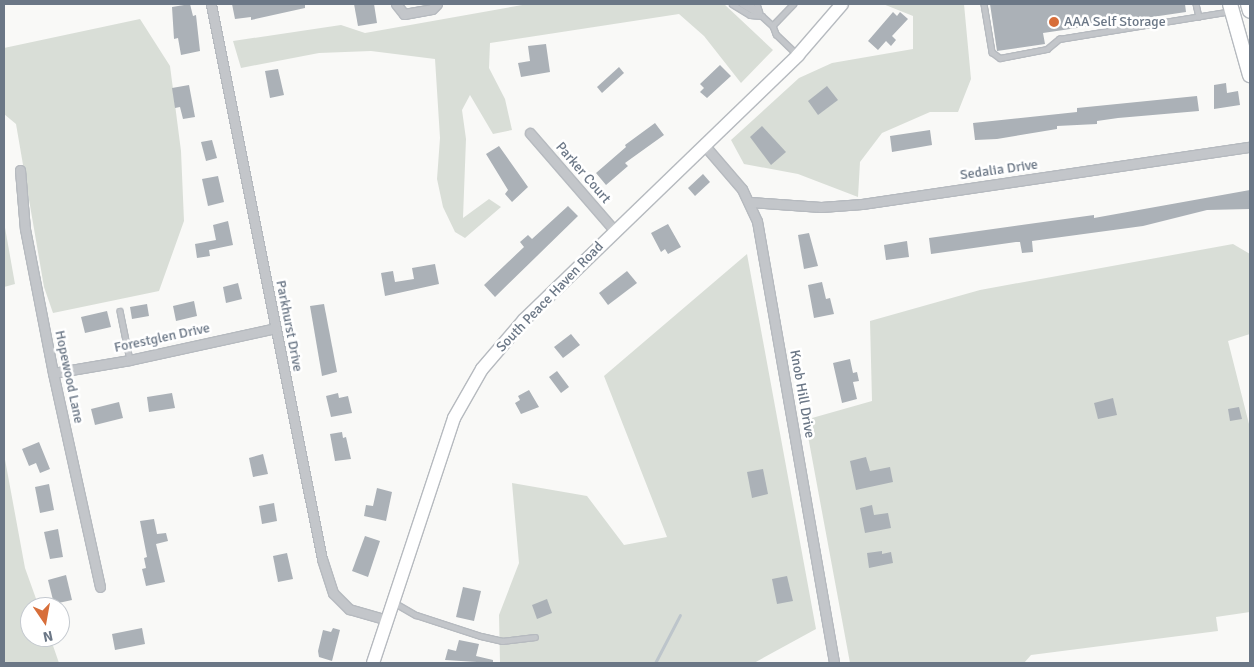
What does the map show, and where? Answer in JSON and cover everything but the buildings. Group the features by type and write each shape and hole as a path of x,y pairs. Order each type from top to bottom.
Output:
{"main road":[{"name":"South Peace Haven Road","path":"373,663 454,418 482,369 524,320 798,55 842,4"},
{"path":"1248,4 1250,11"},
{"path":"1231,7 1250,75"}],"street":[{"name":"Parkhurst Drive","path":"212,4 322,559 333,592 350,609 387,620"},
{"path":"396,4 404,14 432,9 437,4"},
{"name":"Parker Court","path":"530,132 615,231"},
{"name":"Knob Hill Drive","path":"705,146 750,202 769,282 834,663"},
{"name":"Sedalia Drive","path":"750,202 821,207 862,204 1250,147"},
{"name":"Hopewood Lane","path":"20,170 26,229 53,373 100,587"},
{"name":"Forestglen Drive","path":"53,373 130,360 276,328"}],"lane":[{"path":"732,4 750,15 760,14"},
{"path":"742,4 760,14"},
{"path":"750,4 773,26 776,34 798,55"},
{"path":"757,4 760,14"},
{"path":"773,26 794,4"},
{"path":"984,4 992,52 1000,58 1047,49 1059,39 1199,17 1231,7"},
{"path":"1196,4 1199,17"},
{"path":"120,311 130,360"},
{"path":"392,602 416,615 481,636 502,640 535,637"}],"shaded area":[{"path":"528,4 724,4 773,50 741,83 704,36 679,14 490,43 489,68 505,99 512,130 493,134 470,95 462,110 466,139 463,218 489,199 501,207 465,238 455,232 443,207 437,179 440,138 435,59 371,51 319,53 241,68 233,41 341,25 365,33"},
{"path":"883,4 964,4 971,79 958,112 930,112 882,133 860,162 858,197 798,174 744,164 731,140 799,78 832,63 913,49 913,16"},
{"path":"140,19 170,66 181,151 184,221 159,291 53,313 44,287 16,124 4,114 4,48"},
{"path":"4,222 15,284 4,287"},
{"path":"1233,244 1250,254 1250,334 1228,341 1250,428 1250,612 1216,617 1218,631 1031,655 1024,663 850,663 805,420 872,401 870,321 980,290"},
{"path":"747,254 816,629 754,663 500,663 499,615 519,563 512,483 587,496 624,545 667,537 604,376"},
{"path":"4,454 25,568 35,597 20,597 20,647 53,647 59,663 4,663"}],"waterway":[{"path":"655,663 680,615"}],"place":[{"name":"AAA Self Storage","path":"1054,22"}]}
